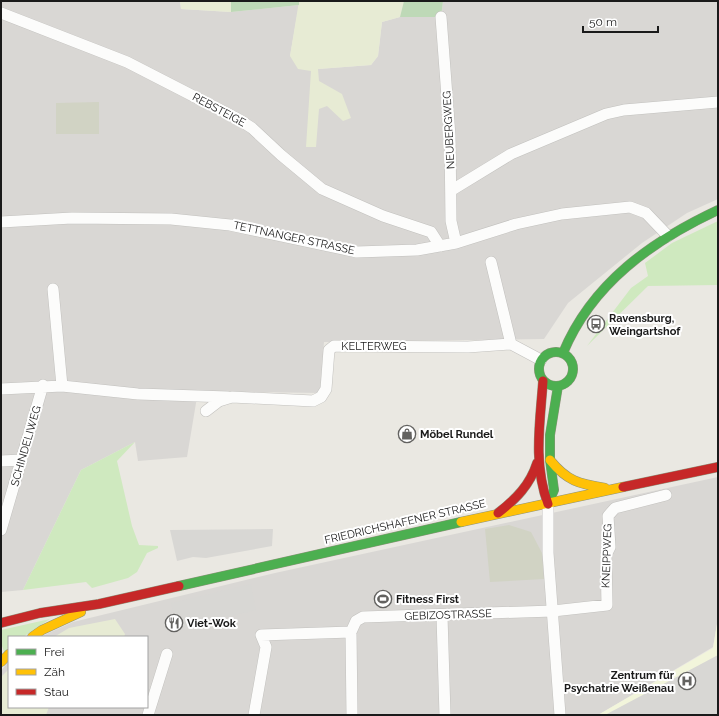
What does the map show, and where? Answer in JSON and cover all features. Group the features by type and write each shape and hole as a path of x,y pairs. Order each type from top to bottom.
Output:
{"main road":[{"path":"563,354 566,343 575,326 592,302 621,272 668,236 686,225 718,210"},
{"path":"543,381 552,386 558,386 567,382 573,374 572,362 563,354 554,352 549,353 541,360 539,369 543,381 538,458 541,486 548,504"},
{"path":"548,504 554,490 550,460 553,412 558,386"},
{"path":"496,514 527,487 533,476 538,458"},
{"path":"550,460 560,474 572,481 583,485 617,489"},
{"name":"FRIEDRICHSHAFENER STRASSE","path":"1,623 17,618 99,604 496,514 718,467"},
{"name":"FRIEDRICHSHAFENER STRASSE","path":"33,636 42,630 99,604"}],"street":[{"name":"REBSTEIGE","path":"1,13 127,62 238,119 252,128 281,155 322,189 383,216 431,232 440,246"},
{"name":"NEUBERGWEG","path":"442,17 450,136 452,190 451,221 456,243"},
{"path":"452,190 511,154 606,114 624,110 718,102"},
{"name":"TETTNANGER STRASSE","path":"1,222 72,218 172,219 230,225 357,252 417,250 456,243 516,224 562,214 630,207 646,213 668,236"},
{"path":"491,262 511,344 541,360"},
{"path":"53,289 62,386"},
{"name":"KELTERWEG","path":"1,389 62,386 138,394 313,401 321,397 326,389 329,350 334,346 468,347 511,344"},
{"name":"SCHINDELIWEG","path":"1,530 4,508 22,460 43,386"},
{"name":"KELTERWEG","path":"206,411 219,401 232,397"},
{"path":"1,461 22,460"},
{"name":"KNEIPPWEG","path":"553,611 607,605 606,555 610,547 608,516 610,512 615,508 666,495"},
{"path":"548,504 547,534 560,715"},
{"name":"GEBIZOSTRASSE","path":"351,632 356,621 363,617 442,616 553,611"},
{"path":"442,616 444,715"},
{"path":"1,620 17,618"},
{"path":"254,715 266,647 261,635 351,632 352,715"},
{"path":"148,715 167,654"}],"shaded area":[{"path":"1,1 180,1 181,9 231,12 299,5 290,56 318,69 371,65 378,56 382,22 400,17 441,17 443,1 718,1 718,199 687,213 642,243 568,303 544,339 324,342 320,393 198,391 187,457 138,461 135,442 81,470 23,590 1,592"},
{"path":"180,1 231,1 231,12 181,9"},
{"path":"231,1 299,1 299,5 231,12"},
{"path":"299,1 404,1 400,17 382,22 378,56 371,65 318,69 319,81 342,94 351,118 343,121 327,106 319,109 316,147 306,147 311,71 298,69 290,56"},
{"path":"404,1 443,1 441,17 400,17"},
{"path":"99,102 99,134 56,134 56,103"},
{"path":"718,477 718,618 713,647 598,715 1,715 1,671 8,662 8,708 148,708 148,636 42,636 73,622 275,573"},
{"path":"509,525 531,532 542,553 544,579 490,582 485,529"},
{"path":"273,529 272,546 206,558 193,557 177,561 170,530"},
{"path":"251,584 256,610 177,629 171,603"},
{"name":"Zentrum für Psychatrie Weißenau","path":"718,618 718,715 598,715 713,648"},
{"path":"115,619 125,634 124,636 56,636 69,628"},
{"name":"Zentrum für Psychatrie Weißenau","path":"718,655 718,715 605,715"},
{"path":"8,670 8,708 49,708 46,715 1,715 1,677"}],"green space":[{"path":"718,221 718,285 648,286 587,346 631,288 648,276 645,263 672,243"},
{"path":"135,442 117,461 132,526 139,545 158,546 158,548 147,553 137,572 128,578 92,588 86,582 23,590 81,470"},
{"path":"50,619 24,636 8,636 8,649 4,652 1,643 1,630"}],"traffic: fast":[{"path":"563,353 575,328 590,305 607,285 648,250 694,222 718,210"},
{"path":"553,352 559,352 563,353 570,359 573,369 572,376 566,383 559,386 553,386 549,385 542,379 539,372 539,366 540,362 546,355 553,352"},
{"path":"548,504 554,490 550,460 550,435 558,386"},
{"path":"179,586 461,522"}],"traffic: slow":[{"path":"550,460 562,473 568,477 581,483 605,488"},
{"path":"461,522 623,487"},
{"path":"33,636 42,630 81,612"},
{"path":"1,662 8,655"}],"traffic: jam":[{"path":"543,381 539,428 539,459 540,474 548,504"},
{"path":"498,513 522,491 537,463"},
{"path":"623,487 718,467"},
{"path":"1,623 40,613 99,604 179,586"}],"place":[{"name":"Ravensburg, Weingartshof","path":"596,324"},
{"name":"Möbel Rundel","path":"407,434"},
{"name":"Fitness First","path":"383,599"},
{"name":"Viet-Wok","path":"174,623"},
{"name":"Zentrum für Psychatrie Weißenau","path":"687,681"}]}
